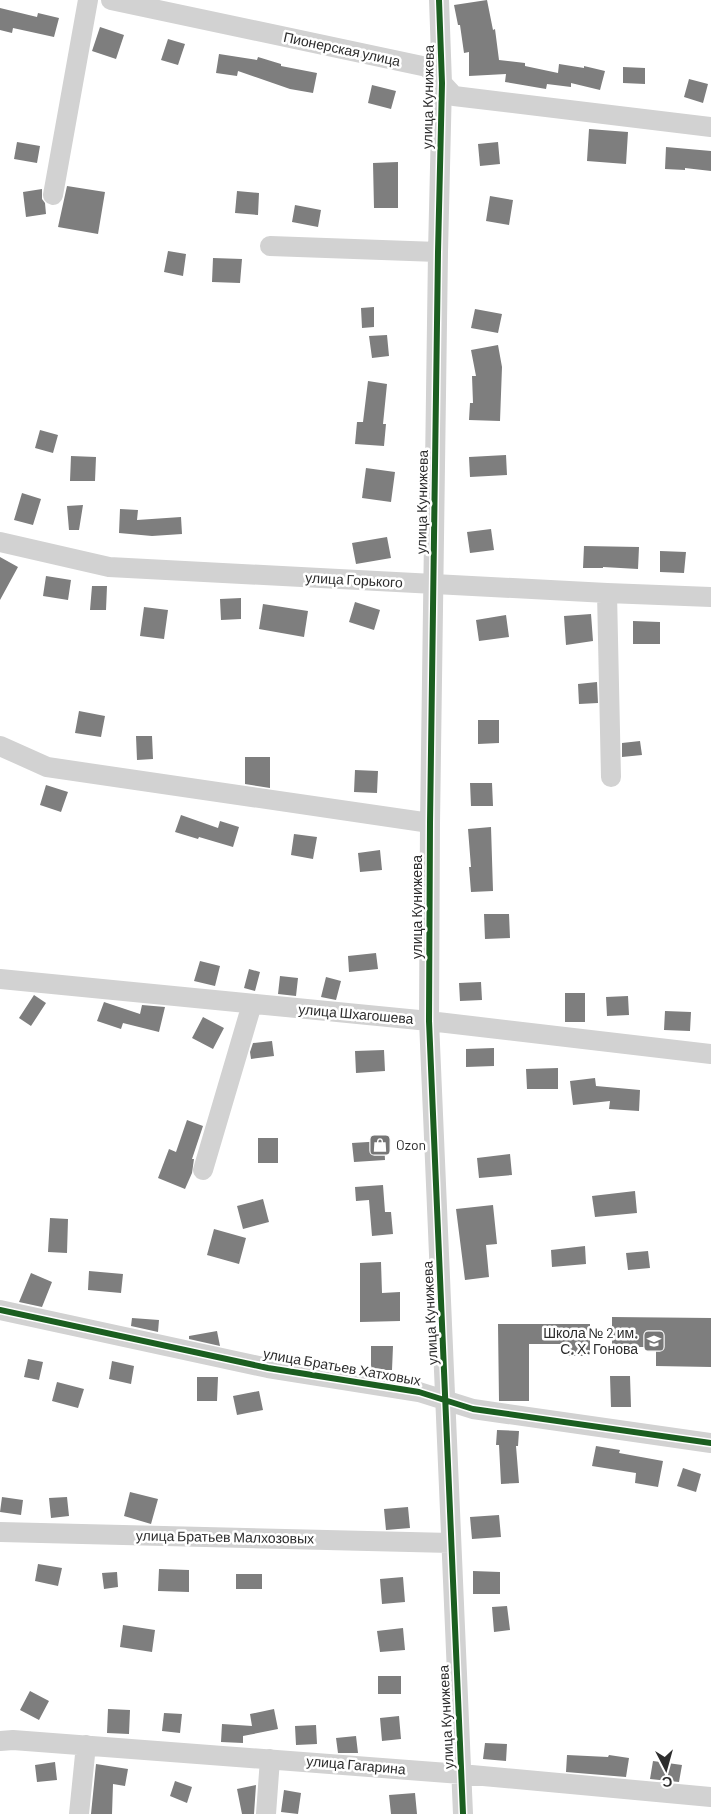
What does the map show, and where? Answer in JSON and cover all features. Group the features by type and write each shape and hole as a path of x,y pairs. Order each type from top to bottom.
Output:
{"street":[{"path":"53,195 88,0"},
{"name":"Пионерская улица","path":"112,0 427,67 454,96 711,127"},
{"name":"улица Кунижева","path":"438,0 442,83 433,584 429,1021 447,1401 450,1543 463,1814"},
{"path":"270,246 438,252"},
{"name":"улица Горького","path":"0,542 108,566 607,594 711,597"},
{"path":"607,594 611,777"},
{"path":"0,746 47,767 430,823"},
{"name":"улица Шхагошева","path":"0,979 429,1021 711,1054"},
{"path":"203,1170 252,1004"},
{"name":"улица Братьев Хатховых","path":"0,1310 268,1368 419,1392 473,1409 711,1443"},
{"name":"улица Братьев Малхозовых","path":"0,1532 450,1543"},
{"name":"улица Гагарина","path":"0,1741 13,1740 86,1745 461,1774 711,1797"},
{"path":"79,1814 86,1745"},
{"path":"266,1814 270,1759"}],"building":[{"path":"487,0 493,30 495,29 499,60 525,63 525,66 558,73 559,64 584,68 584,66 605,71 600,90 571,83 571,87 547,84 546,89 505,82 506,74 469,76 469,52 464,53 460,25 458,25 454,5"},
{"path":"0,8 37,17 38,13 59,18 54,37 13,28 12,33 0,30"},
{"path":"100,27 124,35 116,59 92,51"},
{"path":"168,39 185,44 178,65 161,60"},
{"path":"219,54 257,60 258,57 281,64 281,66 317,73 313,93 290,89 238,71 237,76 216,73"},
{"path":"623,67 645,68 645,84 623,83"},
{"path":"689,79 708,84 703,103 684,97"},
{"path":"372,85 396,91 391,109 368,103"},
{"path":"589,129 628,132 626,164 587,161"},
{"path":"17,142 40,146 37,163 14,159"},
{"path":"498,142 500,164 480,166 478,144"},
{"path":"666,147 711,151 711,171 685,168 685,170 665,169"},
{"path":"398,162 398,208 374,208 373,163"},
{"path":"67,186 105,192 98,234 58,227"},
{"path":"42,189 42,199 45,203 46,214 26,217 23,192"},
{"path":"237,191 259,193 258,215 235,213"},
{"path":"490,196 513,200 509,225 486,221"},
{"path":"295,205 321,210 318,227 292,222"},
{"path":"168,251 186,254 183,276 164,272"},
{"path":"213,258 242,259 240,283 212,282"},
{"path":"374,307 374,327 362,328 361,308"},
{"path":"475,309 502,314 498,333 471,328"},
{"path":"387,335 389,356 372,358 369,336"},
{"path":"498,345 502,367 500,421 469,420 470,403 473,403 472,376 476,376 471,350"},
{"path":"368,381 387,384 383,424 386,424 384,446 355,444 357,422 363,422"},
{"path":"40,430 58,435 53,453 35,448"},
{"path":"506,455 507,475 470,477 469,457"},
{"path":"71,456 96,457 95,481 70,481"},
{"path":"366,468 395,472 391,502 362,498"},
{"path":"22,493 41,499 33,525 14,520"},
{"path":"83,505 79,530 69,530 67,506"},
{"path":"120,509 138,510 137,520 181,517 182,534 152,536 119,533"},
{"path":"491,529 494,550 470,553 467,532"},
{"path":"387,537 391,558 356,564 352,543"},
{"path":"584,546 639,547 638,569 583,568"},
{"path":"660,551 686,552 684,573 660,572"},
{"path":"0,557 18,567 0,600"},
{"path":"46,576 71,580 68,600 43,596"},
{"path":"92,586 107,586 106,610 90,610"},
{"path":"241,598 241,619 221,620 220,599"},
{"path":"355,602 380,610 374,630 349,622"},
{"path":"263,604 308,611 304,637 259,629"},
{"path":"144,607 168,610 164,639 140,636"},
{"path":"591,614 593,641 566,645 564,616"},
{"path":"506,615 509,637 479,641 476,620"},
{"path":"633,621 660,622 660,644 633,644"},
{"path":"597,682 598,703 579,704 578,684"},
{"path":"79,711 105,716 101,737 75,733"},
{"path":"478,720 499,720 499,743 478,744"},
{"path":"136,736 152,736 153,759 137,760"},
{"path":"640,741 642,755 622,757 622,743"},
{"path":"245,757 270,757 270,788 245,784"},
{"path":"355,770 378,771 377,793 354,792"},
{"path":"470,783 492,783 493,806 471,806"},
{"path":"46,785 68,792 61,812 40,805"},
{"path":"181,815 218,828 220,821 239,827 233,847 175,832"},
{"path":"491,827 493,891 471,892 468,829"},
{"path":"294,834 317,837 313,859 291,855"},
{"path":"380,850 382,870 360,872 358,853"},
{"path":"484,914 509,914 510,938 485,939"},
{"path":"376,953 378,969 349,972 348,956"},
{"path":"200,961 220,966 215,986 194,981"},
{"path":"249,969 260,972 255,991 244,988"},
{"path":"280,976 298,978 296,996 278,994"},
{"path":"326,977 341,981 336,1000 321,997"},
{"path":"481,982 482,1000 460,1001 459,983"},
{"path":"565,993 585,993 585,1022 565,1022"},
{"path":"34,995 46,1003 31,1026 19,1018"},
{"path":"628,996 629,1015 607,1016 606,997"},
{"path":"104,1002 140,1014 142,1005 165,1007 159,1032 123,1023 121,1029 97,1021"},
{"path":"665,1011 691,1012 690,1031 664,1030"},
{"path":"203,1017 224,1028 213,1049 192,1038"},
{"path":"272,1041 274,1056 251,1059 250,1052 253,1043"},
{"path":"494,1048 494,1066 466,1067 466,1049"},
{"path":"384,1050 385,1071 356,1073 355,1051"},
{"path":"558,1068 558,1089 527,1089 526,1069"},
{"path":"595,1078 596,1086 640,1090 639,1111 609,1109 610,1101 573,1105 570,1081"},
{"path":"187,1120 203,1126 192,1159 194,1159 192,1173 185,1189 158,1178 169,1149 176,1152"},
{"path":"258,1138 278,1138 278,1163 258,1163"},
{"path":"384,1141 385,1160 354,1162 352,1143"},
{"path":"510,1154 512,1175 479,1178 477,1158"},
{"path":"383,1185 385,1212 391,1212 393,1234 372,1236 369,1200 356,1201 355,1187"},
{"path":"635,1191 637,1213 595,1217 592,1196"},
{"path":"263,1199 269,1222 243,1229 237,1206"},
{"path":"493,1205 497,1244 486,1245 489,1277 465,1280 456,1209"},
{"path":"50,1218 68,1219 67,1253 48,1252"},
{"path":"214,1229 246,1238 239,1264 207,1255"},
{"path":"585,1246 586,1264 552,1267 551,1250"},
{"path":"648,1251 650,1268 628,1270 626,1253"},
{"path":"381,1262 382,1293 400,1292 400,1321 360,1322 360,1263"},
{"path":"89,1271 123,1274 121,1293 88,1290"},
{"path":"31,1273 52,1282 42,1307 19,1302"},
{"path":"612,1317 711,1318 711,1367 656,1366 656,1347 612,1347"},
{"path":"132,1318 159,1320 158,1332 131,1326"},
{"path":"498,1324 590,1324 590,1356 567,1356 567,1344 529,1344 529,1401 499,1401"},
{"path":"217,1331 220,1346 189,1339 189,1336"},
{"path":"371,1346 393,1346 392,1370 371,1370"},
{"path":"28,1359 43,1362 39,1380 24,1377"},
{"path":"112,1361 134,1366 131,1384 109,1379"},
{"path":"610,1376 630,1376 631,1407 611,1407"},
{"path":"197,1377 218,1377 217,1401 197,1401"},
{"path":"57,1382 84,1389 78,1408 52,1401"},
{"path":"259,1391 263,1410 237,1415 233,1396"},
{"path":"497,1430 519,1431 518,1446 516,1446 519,1483 501,1484 499,1445 496,1445"},
{"path":"596,1446 620,1450 619,1453 663,1461 658,1487 635,1483 636,1473 592,1466"},
{"path":"683,1468 701,1474 696,1492 677,1486"},
{"path":"130,1492 158,1499 151,1524 124,1516"},
{"path":"2,1497 23,1500 21,1515 0,1512"},
{"path":"67,1497 69,1516 51,1518 49,1498"},
{"path":"408,1507 410,1528 386,1530 384,1509"},
{"path":"499,1515 501,1537 472,1539 470,1517"},
{"path":"38,1564 62,1568 58,1586 35,1581"},
{"path":"159,1569 189,1570 189,1592 158,1591"},
{"path":"473,1571 500,1572 500,1594 473,1594"},
{"path":"117,1572 118,1587 104,1589 102,1573"},
{"path":"236,1574 262,1574 262,1589 236,1589"},
{"path":"403,1577 405,1602 382,1604 380,1579"},
{"path":"507,1606 510,1630 494,1632 492,1607"},
{"path":"123,1625 155,1630 152,1652 120,1647"},
{"path":"403,1628 405,1650 380,1652 377,1631"},
{"path":"378,1676 401,1676 401,1694 378,1694"},
{"path":"30,1691 49,1701 39,1720 20,1710"},
{"path":"108,1709 130,1710 129,1734 107,1733"},
{"path":"274,1709 278,1729 243,1736 243,1743 221,1742 222,1724 252,1726 250,1714"},
{"path":"164,1713 182,1714 180,1733 162,1731"},
{"path":"399,1716 401,1739 382,1741 380,1718"},
{"path":"316,1725 317,1744 296,1745 295,1726"},
{"path":"356,1736 358,1753 338,1753 336,1738"},
{"path":"485,1743 507,1744 506,1761 483,1759"},
{"path":"567,1755 608,1757 609,1755 629,1758 626,1777 566,1772"},
{"path":"653,1761 682,1765 679,1782 650,1779"},
{"path":"55,1762 57,1780 37,1782 35,1765"},
{"path":"96,1764 128,1769 125,1786 113,1784 112,1814 91,1814"},
{"path":"175,1781 192,1787 187,1803 170,1796"},
{"path":"256,1785 254,1814 242,1814 237,1789"},
{"path":"284,1790 301,1793 298,1814 281,1812"},
{"path":"415,1793 417,1814 391,1814 389,1795"}],"cycle path":[{"path":"439,0 442,83 430,823 429,1021 463,1814"},
{"path":"0,1310 268,1368 419,1392 473,1409 711,1443"}],"place":[{"name":"Ozon","path":"380,1145"},
{"name":"Школа № 2 им. С. Х. Гонова","path":"654,1341"}]}
